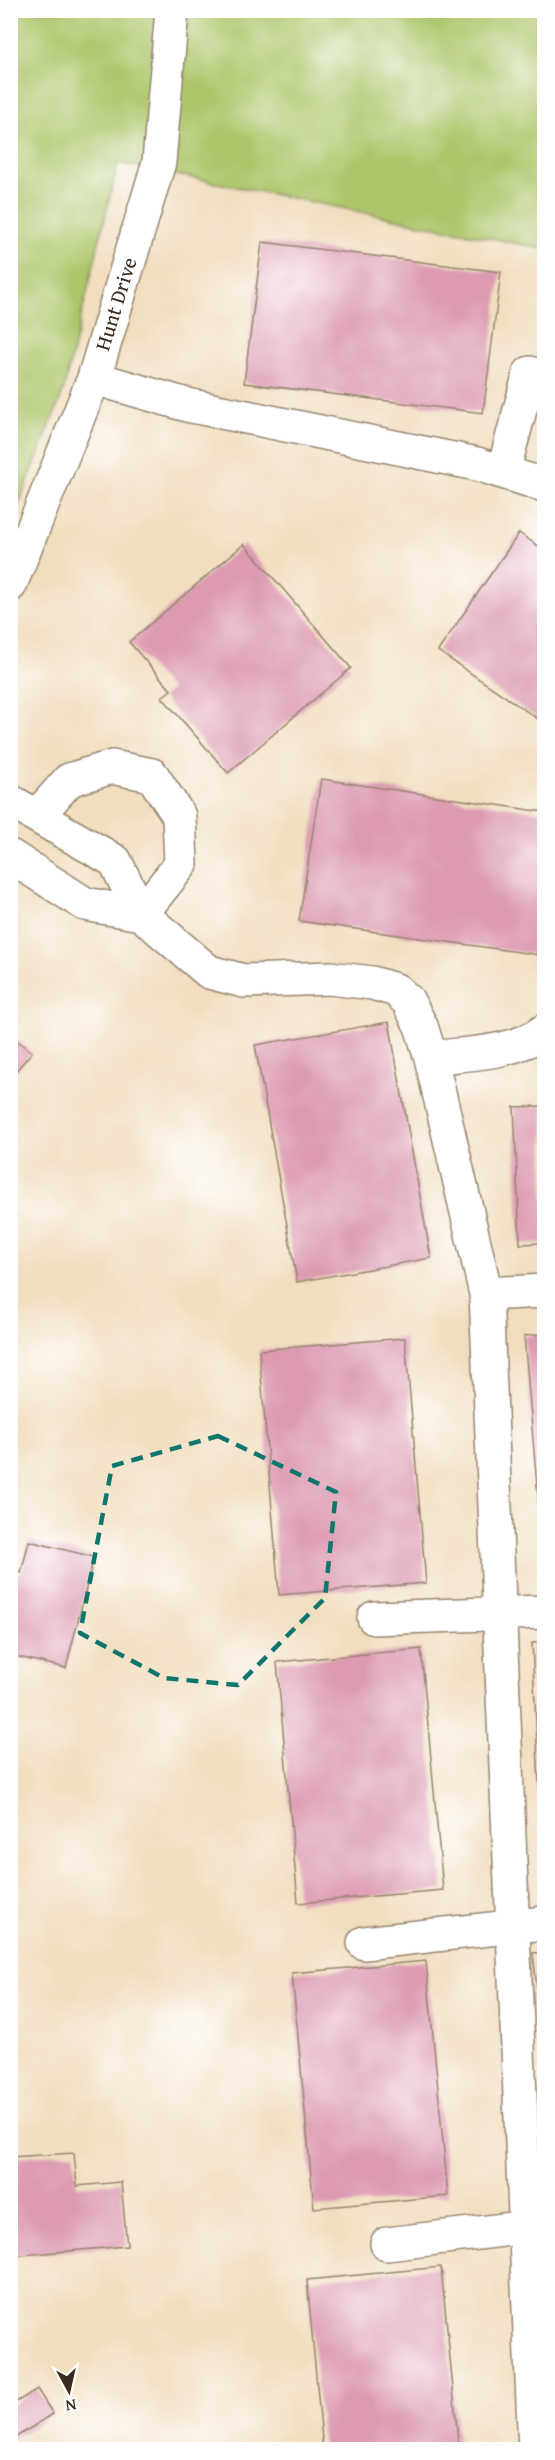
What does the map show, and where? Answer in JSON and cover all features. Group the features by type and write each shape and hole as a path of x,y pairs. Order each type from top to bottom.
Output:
{"street":[{"name":"Hunt Drive","path":"10,585 94,378 159,162 172,10"},
{"path":"503,472 530,373"},
{"path":"94,378 187,405 477,464 544,485"},
{"path":"141,914 181,864 179,816 152,775 112,767 69,780 24,808 115,861 141,914 209,972 244,981 330,978 372,983 396,990 408,1001 421,1026 431,1058 486,1294 499,1614 529,1924 535,2226 535,2450"},
{"path":"10,856 85,904 141,914"},
{"path":"431,1058 504,1048 536,1038 544,1031"},
{"path":"486,1294 544,1291"},
{"path":"374,1618 544,1612"},
{"path":"364,1943 529,1924"},
{"path":"387,2244 535,2226"}],"highlighted area":[{"path":"218,1436 336,1492 325,1598 238,1685 164,1678 80,1633 112,1466"}],"green space":[{"path":"11,11 544,11 544,249 118,163 63,392 11,524"}],"building":[{"path":"262,242 501,272 483,413 244,383"},
{"path":"519,533 544,550 544,723 438,651"},
{"path":"244,544 351,668 228,773 162,697 171,690 129,642"},
{"path":"321,779 544,812 544,923 540,955 299,921"},
{"path":"389,1022 431,1258 297,1282 255,1045"},
{"path":"10,1035 32,1052 10,1078"},
{"path":"544,1106 544,1243 520,1244 514,1107"},
{"path":"544,1334 544,1555 543,1555 524,1336"},
{"path":"405,1338 426,1583 279,1595 259,1350"},
{"path":"29,1541 94,1557 66,1668 10,1655 10,1570 21,1573"},
{"path":"544,1642 544,1864 543,1864 532,1643"},
{"path":"421,1649 443,1890 298,1903 277,1662"},
{"path":"544,1952 544,2042 543,2042 533,1953"},
{"path":"426,1961 448,2196 314,2208 292,1973"},
{"path":"74,2153 77,2186 121,2182 127,2246 10,2256 10,2157"},
{"path":"441,2267 459,2450 323,2450 307,2280"},
{"path":"37,2389 53,2414 10,2441 10,2406"}]}
